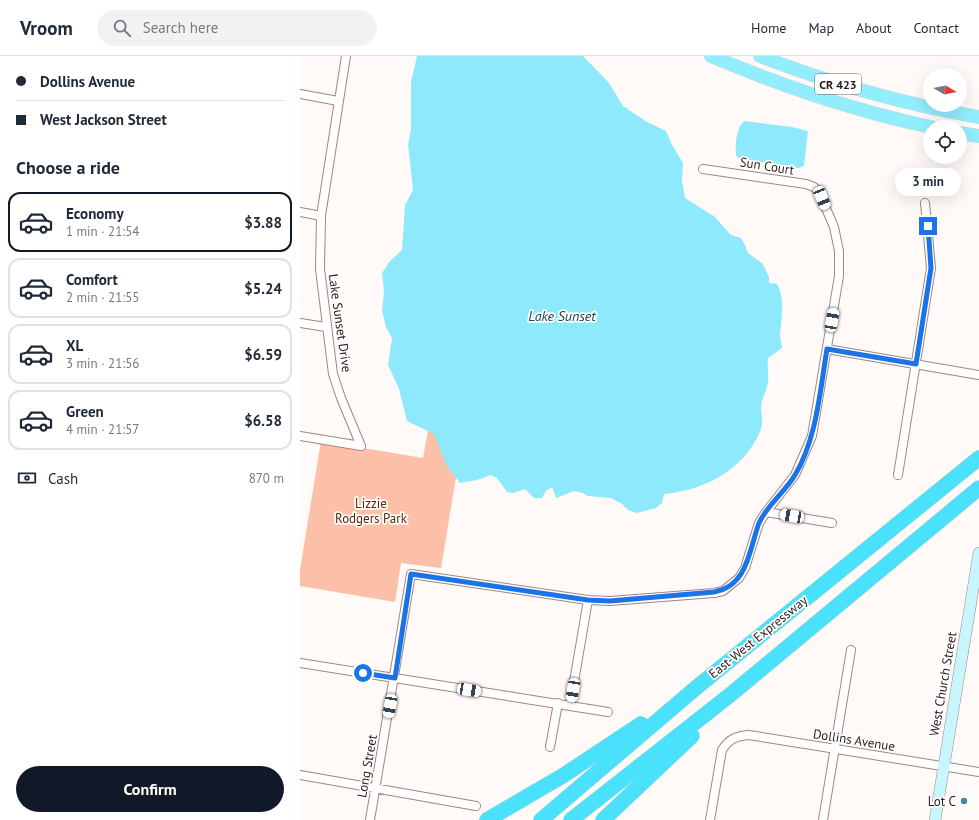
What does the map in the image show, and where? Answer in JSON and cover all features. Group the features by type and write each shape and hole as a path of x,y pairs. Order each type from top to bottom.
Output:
{"highway":[{"name":"East-West Expressway","path":"541,820 697,687 975,461"},
{"name":"East-West Expressway","path":"571,820 730,695 979,488"},
{"path":"487,820 564,775 697,687"},
{"path":"603,820 666,759 717,714 730,695"}],"main road":[{"name":"CR 423","path":"710,56 814,96 885,117 923,125"},
{"name":"CR 423","path":"760,56 817,78 919,106 979,117"},
{"path":"967,134 979,136"}],"street":[{"name":"Lake Sunset Drive","path":"300,436 360,446 333,374 326,327 320,268 321,216 346,56"},
{"path":"300,94 338,101"},
{"name":"Sun Court","path":"703,169 806,184 814,187 822,198 834,227 839,251 839,276 827,349"},
{"path":"898,475 931,268 925,203"},
{"path":"300,212 321,216"},
{"path":"300,323 326,327"},
{"path":"570,706 588,600 610,601 723,591 731,586 745,568 760,523 766,512 795,475 812,436 827,349 979,375"},
{"path":"766,512 832,523"},
{"name":"West Church Street","path":"935,820 979,553"},
{"name":"Long Street","path":"370,820 395,678 411,574 588,600"},
{"path":"823,820 850,650"},
{"path":"300,663 608,712"},
{"path":"550,747 558,703"},
{"name":"Dollins Avenue","path":"710,820 722,750 726,742 739,736 749,735 979,772"},
{"path":"300,775 476,806"}],"green space":[{"name":"Lizzie Rodgers Park","path":"433,404 462,441 441,568 401,563 395,602 300,586 300,570 321,441 423,458"}],"water":[{"name":"Lake Sunset","path":"417,56 583,56 609,83 623,106 647,122 666,131 672,145 683,163 682,181 685,198 715,217 731,235 741,238 748,253 763,264 769,277 769,283 777,284 780,290 782,309 780,336 782,348 768,358 768,382 761,405 761,428 757,439 746,454 727,472 703,485 664,494 662,503 656,508 637,513 628,510 622,504 611,498 588,496 574,491 556,498 552,487 546,491 542,498 534,498 525,489 513,493 507,492 497,478 491,475 477,480 460,483 447,466 434,434 407,421 399,389 388,365 392,338 386,327 382,311 384,291 382,273 390,261 402,250 405,205 413,190 408,144 411,130 411,82"},
{"path":"744,121 792,127 808,131 804,166 799,168 741,159 736,156 736,142 739,128"}],"place":[{"name":"Lot C","path":"964,801"}],"route":[{"path":"363,673 395,678 411,574 588,600 610,601 723,591 731,586 739,578 745,568 760,523 766,512 795,475 804,456 812,436 827,349 916,364 931,268 928,226"}]}
